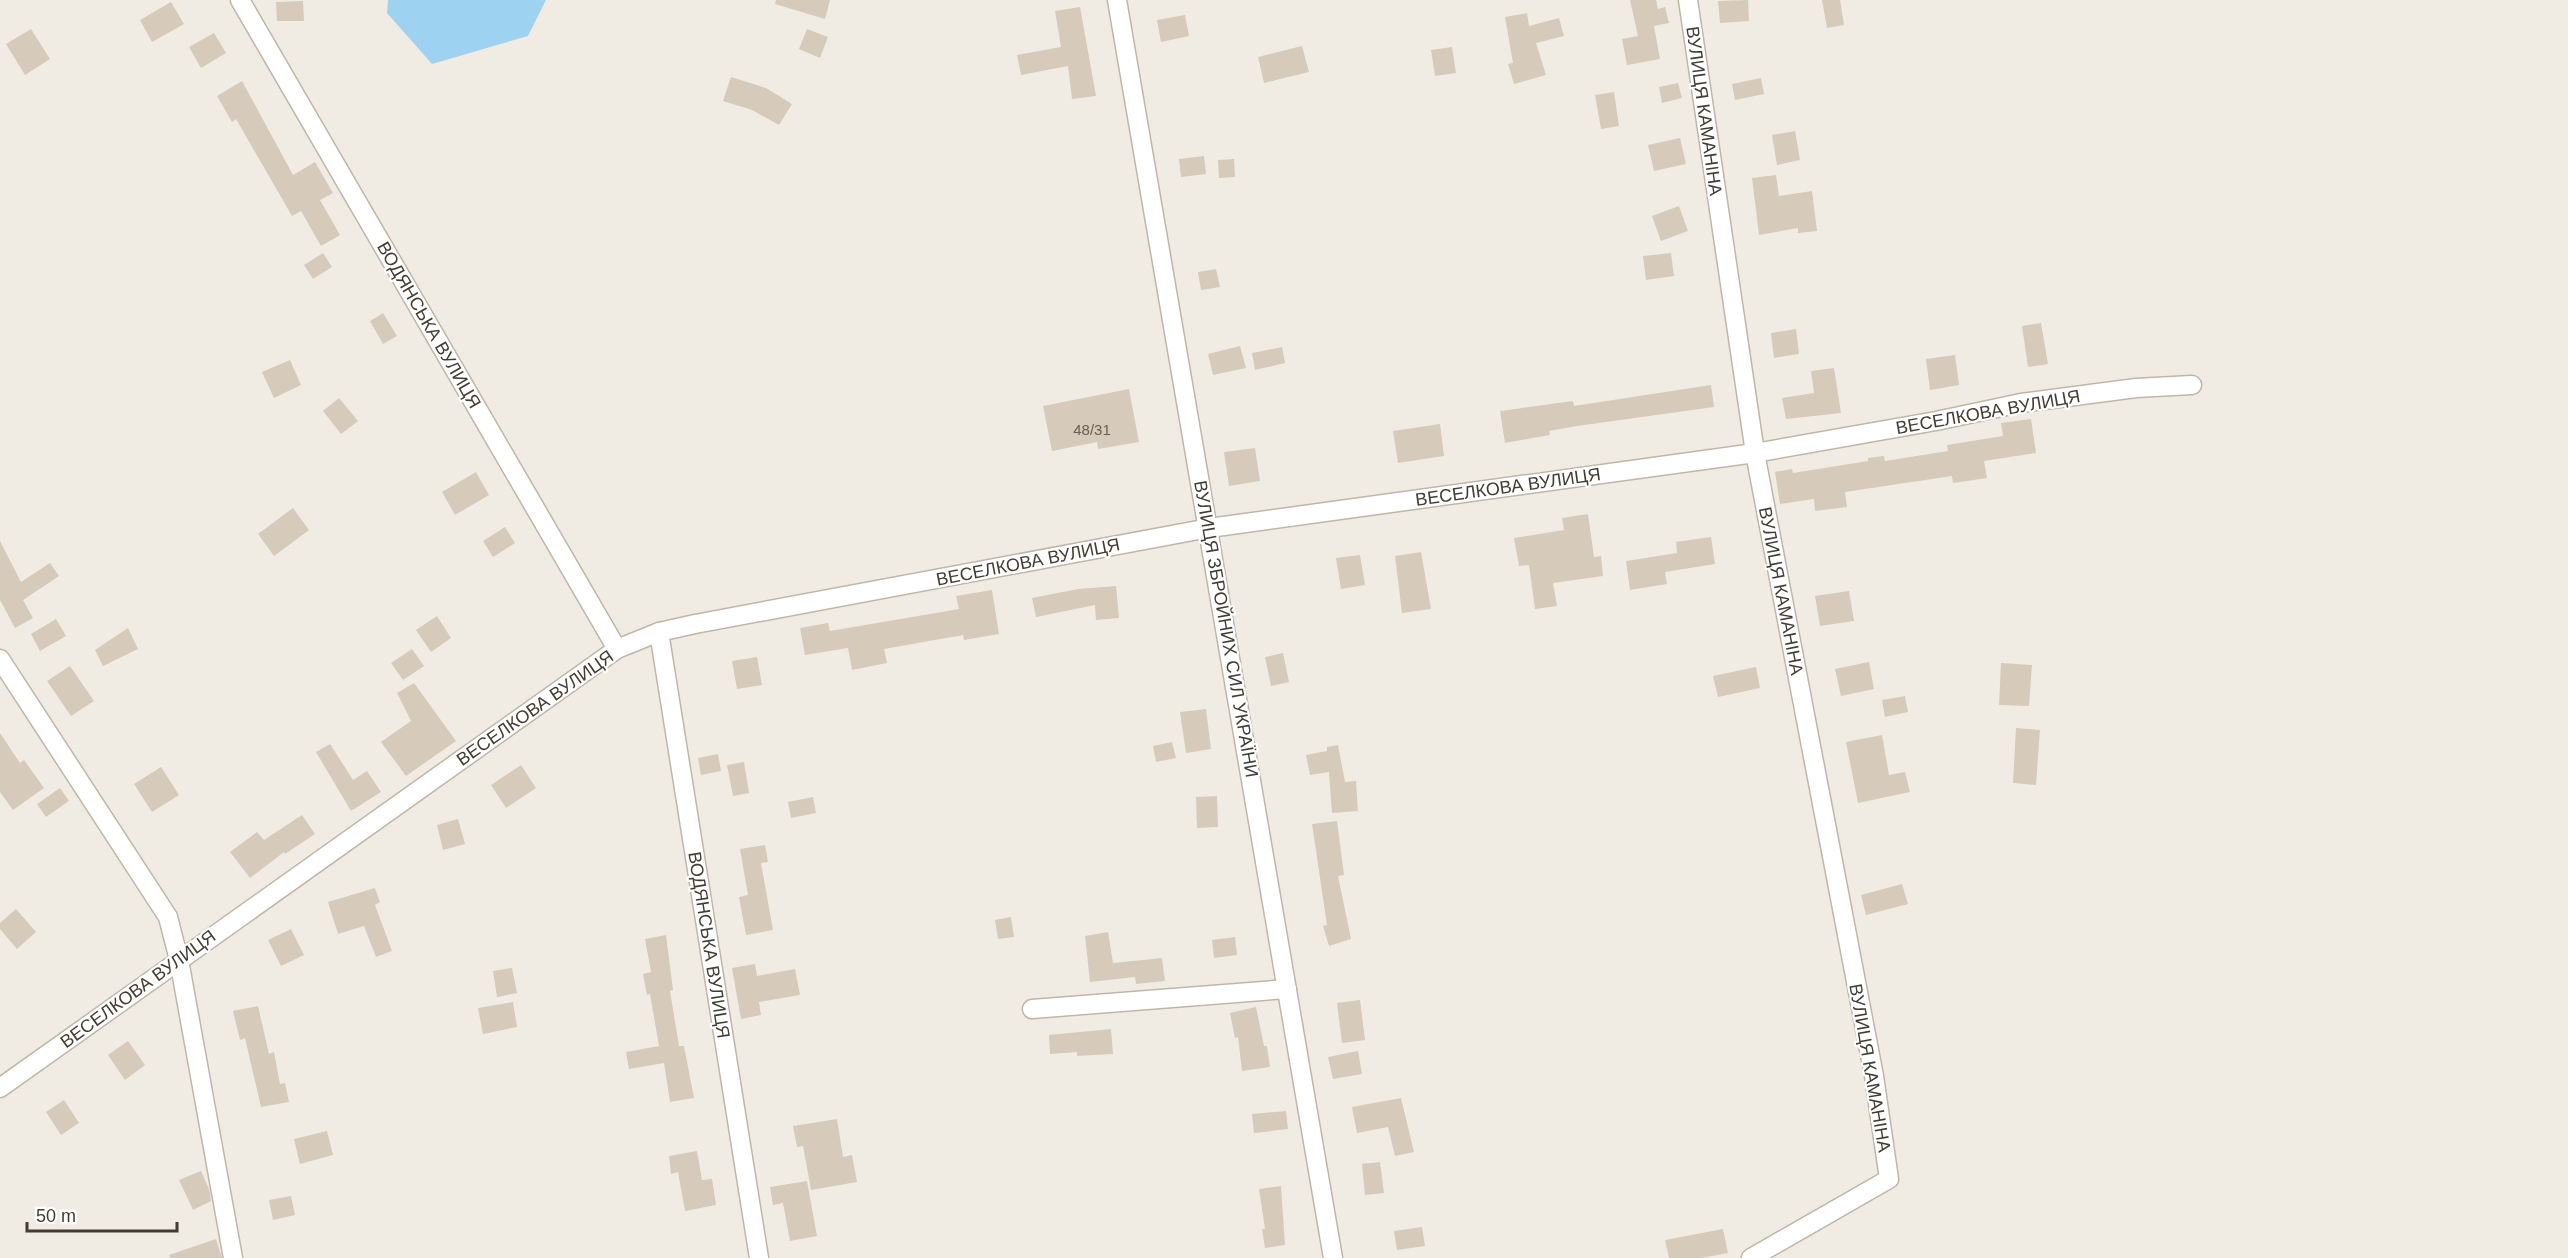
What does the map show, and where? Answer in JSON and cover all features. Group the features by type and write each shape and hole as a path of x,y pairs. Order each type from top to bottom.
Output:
{"street":[{"name":"ВОДЯНСЬКА ВУЛИЦЯ","path":"240,0 617,649"},
{"name":"ВУЛИЦЯ ЗБРОЙНИХ СИЛ УКРАЇНИ","path":"1117,0 1333,1258"},
{"name":"ВУЛИЦЯ КАМАНІНА","path":"1688,0 1755,453 1874,1076 1889,1179 1751,1258"},
{"name":"ВЕСЕЛКОВА ВУЛИЦЯ","path":"0,1088 617,649 659,632 707,621 1209,528 1755,453 1936,421 2021,403 2136,388 2192,385"},
{"name":"ВОДЯНСЬКА ВУЛИЦЯ","path":"659,632 759,1258"},
{"path":"0,659 168,917 179,960 232,1258"},
{"path":"1032,1010 1287,989"}],"water":[{"path":"388,0 546,0 528,36 432,64 387,13"}],"building":[{"path":"776,0 830,0 825,19 775,4"},
{"path":"1630,0 1656,0 1658,9 1665,7 1669,23 1654,26 1660,59 1627,65 1622,39 1638,36"},
{"path":"1748,0 1749,21 1720,23 1718,1"},
{"path":"1822,0 1840,0 1844,25 1827,28"},
{"path":"303,1 304,21 277,21 276,2"},
{"path":"171,2 184,24 152,42 140,20"},
{"path":"1080,7 1096,96 1072,99 1068,66 1021,75 1017,55 1061,47 1055,11"},
{"path":"1527,13 1529,26 1559,18 1564,36 1536,43 1546,75 1514,84 1508,64 1513,63 1505,17"},
{"path":"1185,15 1189,36 1161,42 1157,20"},
{"path":"31,29 50,59 25,75 6,44"},
{"path":"807,29 828,37 820,58 799,49"},
{"path":"214,33 226,53 201,68 189,47"},
{"path":"1302,46 1309,72 1264,83 1258,57"},
{"path":"1452,47 1456,73 1435,76 1431,50"},
{"path":"731,77 766,88 792,104 779,125 752,110 723,101"},
{"path":"1761,78 1764,94 1735,100 1732,84"},
{"path":"242,81 293,175 315,162 333,193 320,200 340,235 321,246 301,211 292,216 236,119 232,122 217,96"},
{"path":"1678,83 1682,98 1662,103 1659,87"},
{"path":"1614,92 1619,126 1601,129 1595,95"},
{"path":"1795,131 1800,160 1777,165 1772,135"},
{"path":"1680,138 1686,164 1654,171 1648,145"},
{"path":"1204,156 1206,174 1181,177 1179,159"},
{"path":"1234,159 1235,177 1219,178 1218,160"},
{"path":"1776,175 1779,196 1812,191 1817,231 1798,233 1798,228 1759,235 1752,178"},
{"path":"1679,206 1688,231 1661,241 1652,216"},
{"path":"323,253 332,267 313,279 304,265"},
{"path":"1671,253 1674,276 1646,280 1643,256"},
{"path":"1216,269 1220,287 1201,290 1198,272"},
{"path":"383,313 397,336 383,344 370,321"},
{"path":"2041,323 2048,364 2028,367 2022,326"},
{"path":"1796,329 1799,354 1774,358 1771,333"},
{"path":"1240,346 1246,368 1213,375 1208,354"},
{"path":"1282,347 1285,363 1255,370 1252,353"},
{"path":"1955,355 1959,385 1930,390 1926,359"},
{"path":"290,360 301,385 274,398 262,372"},
{"path":"1834,368 1841,413 1786,419 1782,398 1814,393 1811,371"},
{"path":"1711,385 1714,407 1577,426 1549,431 1550,435 1505,443 1500,411 1573,401 1574,406"},
{"path":"1129,389 1139,442 1098,449 1097,442 1052,451 1043,406"},
{"path":"339,398 358,421 341,434 323,411"},
{"path":"2031,419 2036,453 1984,461 1987,478 1953,483 1952,476 1845,492 1847,507 1815,511 1814,499 1780,504 1775,472 1792,469 1793,473 1868,461 1868,458 1884,456 1885,461 1948,451 1947,445 2003,436 2001,423"},
{"path":"1440,424 1444,456 1398,463 1393,431"},
{"path":"1255,448 1260,481 1229,486 1224,452"},
{"path":"476,472 489,495 455,515 442,492"},
{"path":"293,508 309,530 274,556 258,534"},
{"path":"1588,514 1594,557 1601,556 1603,576 1553,583 1557,606 1535,609 1529,565 1519,566 1514,538 1564,530 1562,518"},
{"path":"505,527 515,543 493,557 483,541"},
{"path":"1711,537 1715,564 1665,572 1667,584 1630,590 1626,561 1677,553 1676,542"},
{"path":"0,541 21,582 50,563 59,576 23,600 33,618 15,628 0,600"},
{"path":"1421,552 1431,609 1402,613 1395,556"},
{"path":"1360,555 1365,585 1341,589 1336,558"},
{"path":"1116,586 1119,618 1096,620 1095,605 1036,617 1032,598 1078,589"},
{"path":"992,590 999,634 964,640 963,635 884,649 887,663 852,670 848,648 805,655 800,628 828,623 830,631 959,609 956,596"},
{"path":"1849,591 1854,621 1820,626 1815,596"},
{"path":"437,616 451,638 431,652 416,630"},
{"path":"56,619 66,636 40,651 31,634"},
{"path":"128,628 138,649 103,666 95,650"},
{"path":"412,649 424,666 403,680 391,663"},
{"path":"1283,653 1289,682 1271,686 1265,657"},
{"path":"757,657 762,685 737,689 732,661"},
{"path":"1869,662 1874,689 1841,696 1835,669"},
{"path":"2001,663 2032,665 2029,706 1999,705"},
{"path":"70,666 94,701 71,716 47,681"},
{"path":"1756,667 1760,688 1718,697 1713,676"},
{"path":"414,683 456,741 406,776 381,742 411,721 397,693"},
{"path":"1905,696 1908,712 1885,717 1882,700"},
{"path":"1206,709 1211,749 1186,753 1180,712"},
{"path":"2016,728 2040,730 2036,785 2013,783"},
{"path":"0,733 20,763 24,760 44,788 13,810 0,792"},
{"path":"1882,735 1889,775 1905,772 1910,792 1858,803 1846,742"},
{"path":"1172,742 1176,758 1156,762 1153,746"},
{"path":"330,744 353,780 367,771 381,792 351,811 316,752"},
{"path":"1338,745 1345,782 1356,781 1358,811 1332,813 1329,772 1310,775 1306,755 1327,751 1327,747"},
{"path":"718,754 721,771 701,775 698,758"},
{"path":"744,762 749,793 733,796 727,765"},
{"path":"521,765 536,788 506,808 491,785"},
{"path":"161,767 179,795 152,812 134,784"},
{"path":"60,788 69,801 46,817 37,804"},
{"path":"1217,796 1218,827 1197,828 1196,797"},
{"path":"813,797 816,813 791,818 788,802"},
{"path":"302,815 315,834 285,854 284,852 250,878 230,852 257,832 264,840"},
{"path":"458,819 465,844 443,850 437,825"},
{"path":"1337,821 1344,875 1338,876 1351,939 1329,946 1323,926 1327,925 1312,824"},
{"path":"765,845 768,862 761,863 773,930 746,935 739,897 748,895 740,849"},
{"path":"1902,884 1908,904 1866,915 1861,895"},
{"path":"375,888 380,902 375,905 392,951 376,957 364,926 338,934 328,902"},
{"path":"16,909 36,932 17,949 0,929 0,923"},
{"path":"1011,917 1014,937 998,939 995,920"},
{"path":"291,929 304,955 281,966 268,940"},
{"path":"1108,932 1113,963 1162,958 1165,981 1136,984 1135,977 1090,982 1085,936"},
{"path":"666,935 673,990 670,991 679,1046 684,1046 694,1098 670,1102 664,1063 629,1069 626,1052 659,1046 650,994 647,995 643,974 651,972 645,939"},
{"path":"1235,937 1237,955 1214,958 1212,940"},
{"path":"755,964 757,976 795,969 800,995 759,1002 761,1015 741,1019 732,968"},
{"path":"512,968 517,993 497,997 493,971"},
{"path":"1360,1000 1365,1040 1342,1043 1337,1003"},
{"path":"513,1002 517,1027 483,1034 478,1008"},
{"path":"258,1006 269,1054 274,1052 280,1084 285,1083 289,1102 261,1107 245,1038 240,1040 233,1011"},
{"path":"1256,1007 1264,1046 1267,1046 1270,1067 1242,1071 1238,1037 1235,1038 1230,1013"},
{"path":"1111,1029 1113,1054 1077,1056 1077,1052 1050,1054 1049,1035"},
{"path":"128,1041 145,1065 125,1080 108,1055"},
{"path":"1358,1051 1362,1074 1333,1079 1328,1057"},
{"path":"1401,1098 1414,1152 1395,1156 1388,1127 1357,1133 1352,1107"},
{"path":"64,1100 79,1123 61,1135 46,1112"},
{"path":"1286,1111 1288,1129 1254,1133 1252,1114"},
{"path":"837,1119 843,1157 852,1155 857,1182 811,1190 803,1146 797,1147 793,1126"},
{"path":"327,1131 333,1155 300,1164 294,1139"},
{"path":"697,1151 702,1180 712,1179 716,1205 685,1211 678,1172 671,1174 669,1156"},
{"path":"1380,1162 1384,1193 1365,1195 1362,1164"},
{"path":"201,1171 209,1189 211,1201 193,1210 179,1180"},
{"path":"807,1181 817,1236 790,1241 783,1203 773,1205 770,1187"},
{"path":"1281,1186 1285,1245 1265,1248 1262,1229 1265,1229 1259,1189"},
{"path":"291,1196 295,1215 273,1220 269,1200"},
{"path":"1422,1227 1425,1246 1397,1250 1394,1231"},
{"path":"1723,1229 1728,1253 1701,1258 1669,1258 1665,1240"},
{"path":"216,1239 222,1258 170,1258 169,1255"}]}
